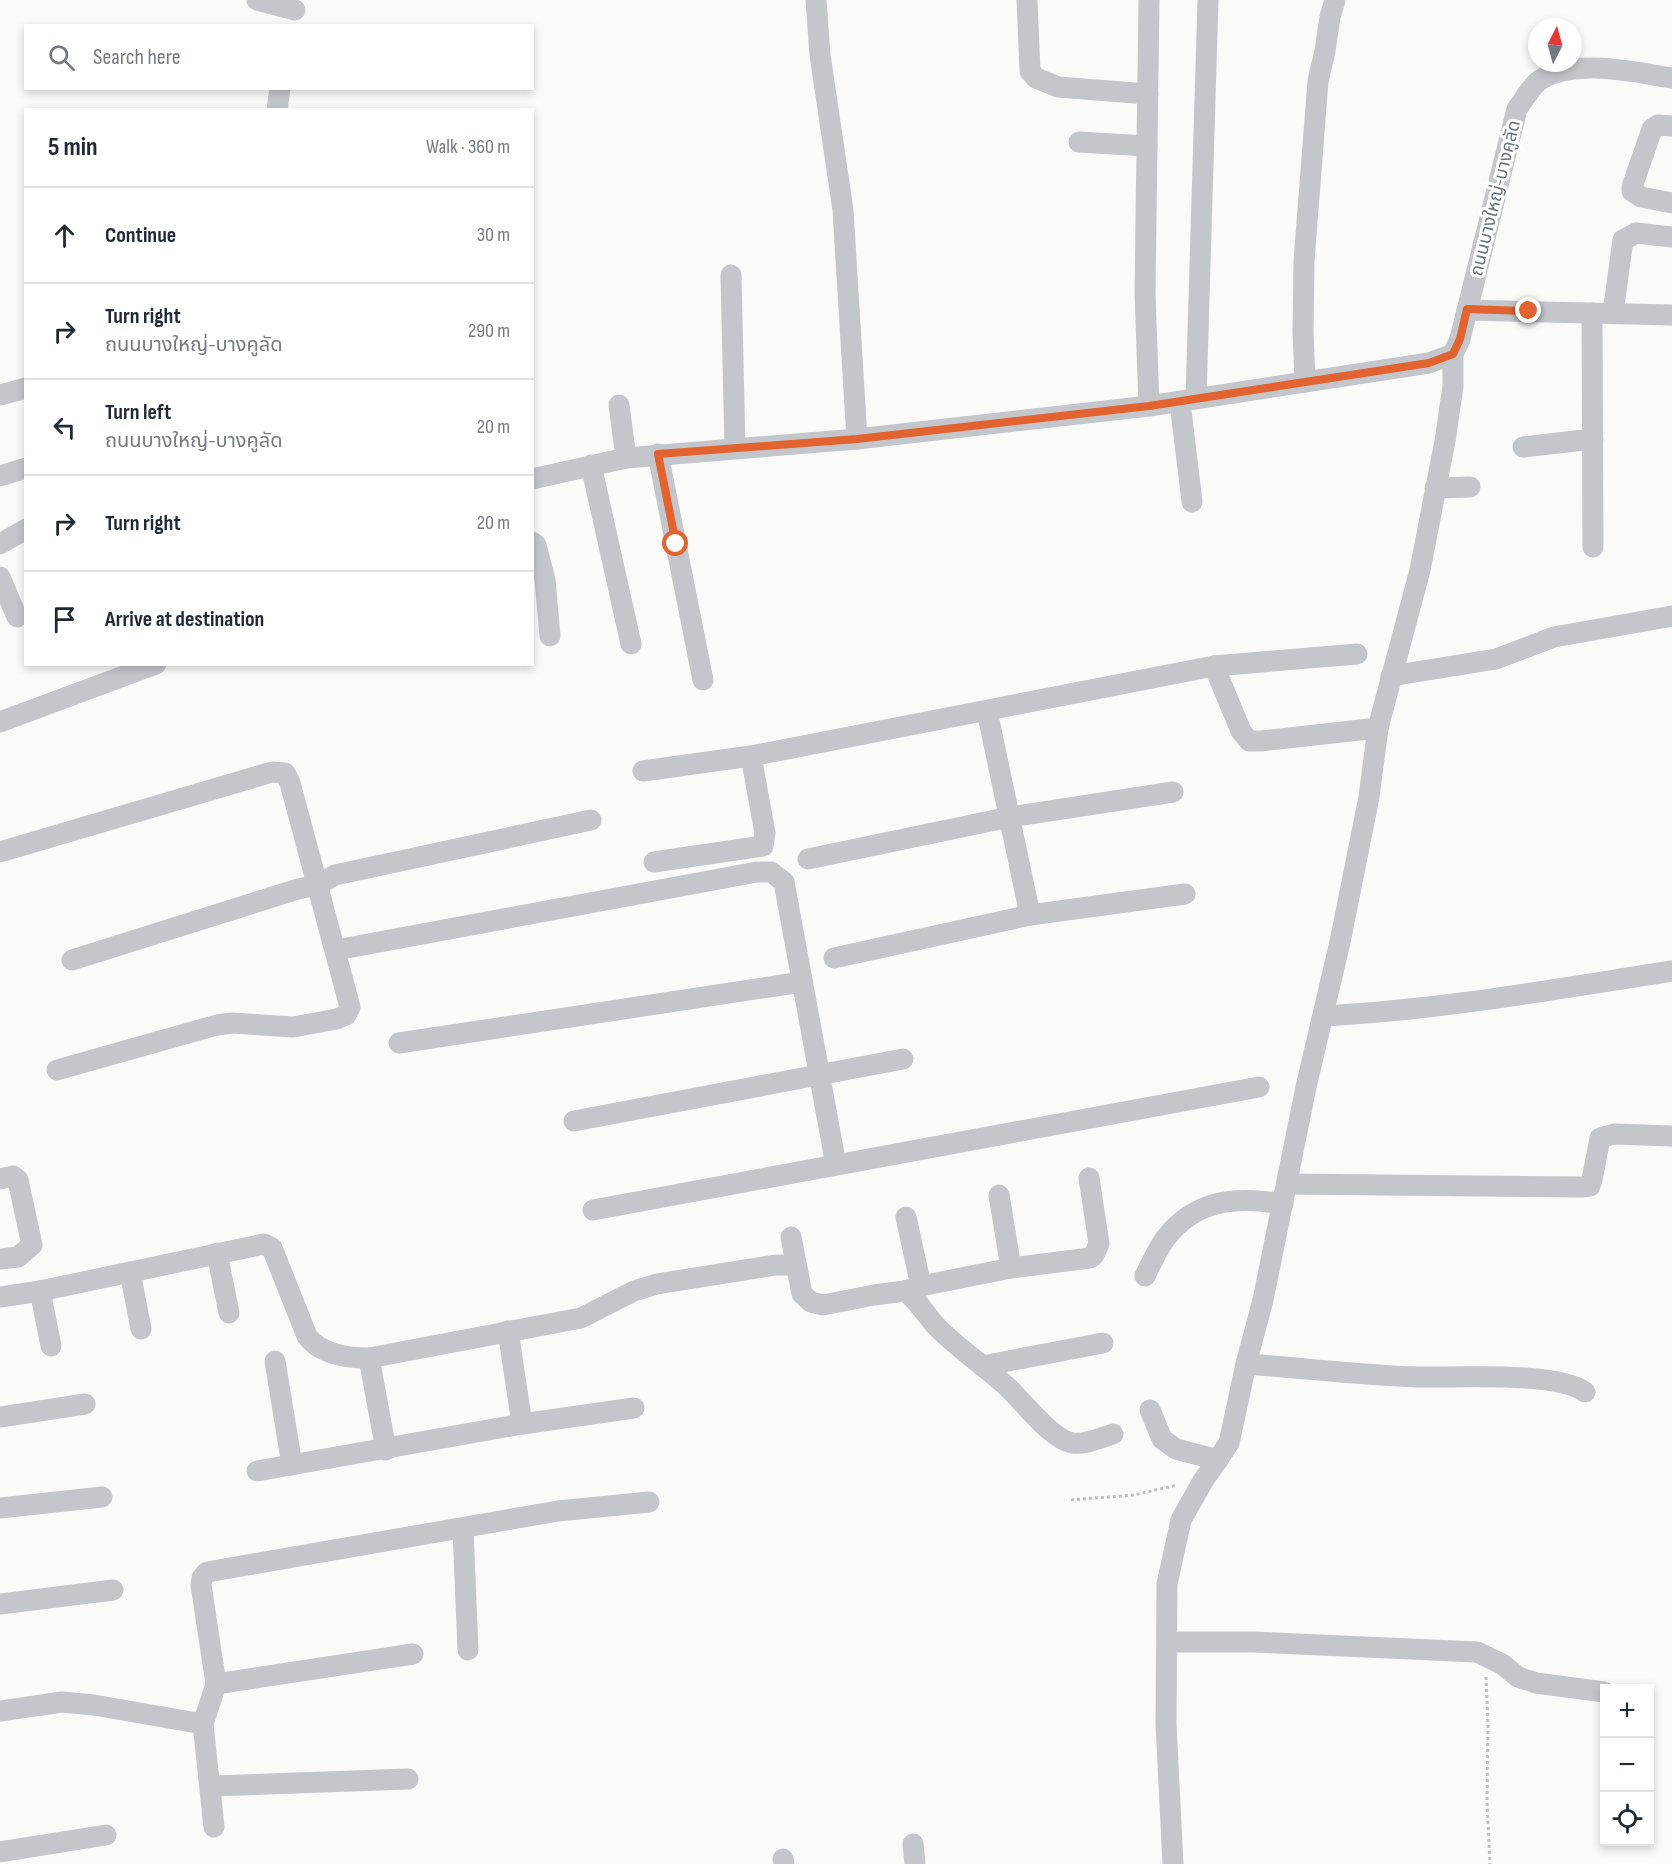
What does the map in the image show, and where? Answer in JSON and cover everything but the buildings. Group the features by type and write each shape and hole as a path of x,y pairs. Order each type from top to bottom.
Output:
{"street":[{"path":"257,0 295,12"},
{"path":"816,0 820,55 843,210 857,439"},
{"path":"1027,0 1030,70 1036,78 1058,87 1148,94"},
{"path":"1149,0 1145,294 1149,406"},
{"path":"1192,502 1188,400 1208,0"},
{"path":"1305,382 1304,261 1317,93 1335,0"},
{"name":"ถนนบางใหญ่-บางคูลัด","path":"1173,1864 1166,1724 1167,1584 1181,1520 1203,1480 1230,1443 1340,942 1369,797 1378,728 1420,570 1445,441 1453,386 1453,354 1460,339 1517,109 1538,81 1560,71 1581,68 1620,70 1672,78"},
{"path":"277,108 280,90"},
{"path":"1672,126 1658,125 1652,129 1632,187 1632,191 1641,197 1672,203"},
{"path":"1079,142 1147,146"},
{"path":"1593,547 1593,439 1602,313 1623,240 1636,233 1672,237"},
{"path":"731,275 735,448"},
{"path":"1467,309 1672,315"},
{"path":"534,478 626,458 658,454 857,439 1149,406 1429,363 1453,354"},
{"path":"0,395 24,389"},
{"path":"619,405 626,458"},
{"path":"1523,447 1593,439"},
{"path":"658,454 703,680"},
{"path":"591,465 631,644"},
{"path":"0,476 24,469"},
{"path":"1435,488 1470,487"},
{"path":"0,544 24,530"},
{"path":"534,544 545,580 550,636"},
{"path":"0,577 14,618"},
{"path":"1391,676 1496,659 1554,637 1672,616"},
{"path":"643,771 751,756 1214,666 1357,654"},
{"path":"0,722 151,666"},
{"path":"1214,666 1241,731 1250,741 1378,728"},
{"path":"987,711 1030,915"},
{"path":"654,862 763,846 765,832 751,756"},
{"path":"0,852 273,772 285,773 290,783 336,950 350,1007 346,1015 337,1019 293,1027 232,1023 217,1025 57,1070"},
{"path":"808,859 1010,817 1173,792"},
{"path":"72,960 298,889 318,885 335,875 591,820"},
{"path":"336,950 757,872 771,872 784,882 836,1165"},
{"path":"834,958 1030,915 1185,894"},
{"path":"1323,1016 1382,1013 1672,971"},
{"path":"399,1043 802,982"},
{"path":"574,1121 903,1059"},
{"path":"593,1210 1259,1087"},
{"path":"1145,1276 1164,1240 1181,1222 1208,1205 1285,1194 1584,1187 1590,1186 1592,1180 1600,1138 1614,1134 1672,1136"},
{"path":"0,1179 13,1176 18,1180 32,1245 18,1257 0,1259"},
{"path":"791,1237 802,1294 811,1302 823,1305 1011,1268 1090,1258 1099,1244 1089,1178"},
{"path":"999,1195 1011,1268"},
{"path":"906,1217 912,1296 935,1325 1020,1399 1040,1422 1070,1443 1081,1443 1113,1434"},
{"path":"0,1297 40,1291 264,1244 272,1248 312,1344 352,1358 369,1358 580,1318 634,1291 657,1284 776,1265 796,1265"},
{"path":"217,1253 229,1313"},
{"path":"130,1272 141,1329"},
{"path":"40,1291 51,1346"},
{"path":"508,1330 522,1424"},
{"path":"982,1366 1103,1343"},
{"path":"369,1358 386,1450"},
{"path":"275,1361 292,1465"},
{"path":"1246,1364 1415,1377 1513,1378 1563,1382 1577,1386 1585,1392"},
{"path":"0,1417 85,1404"},
{"path":"256,1471 386,1450 522,1424 634,1408"},
{"path":"1150,1410 1162,1439 1176,1449 1218,1460"},
{"path":"0,1508 102,1497"},
{"path":"214,1827 203,1724 216,1684 201,1585 202,1578 207,1572 558,1511 649,1502"},
{"path":"463,1529 468,1650"},
{"path":"0,1604 113,1590"},
{"path":"1168,1642 1253,1642 1476,1652 1502,1664 1518,1677 1536,1683 1600,1691"},
{"path":"216,1684 413,1654"},
{"path":"0,1712 62,1702 94,1705 203,1724"},
{"path":"211,1786 408,1779"},
{"path":"0,1852 106,1835"}],"path":[{"path":"1071,1500 1134,1495 1203,1480"},
{"path":"1486,1655 1487,1802 1490,1864"}],"route":[{"path":"676,544 658,454 857,439 1149,406 1429,363 1453,354 1460,339 1467,309 1529,311"}]}
